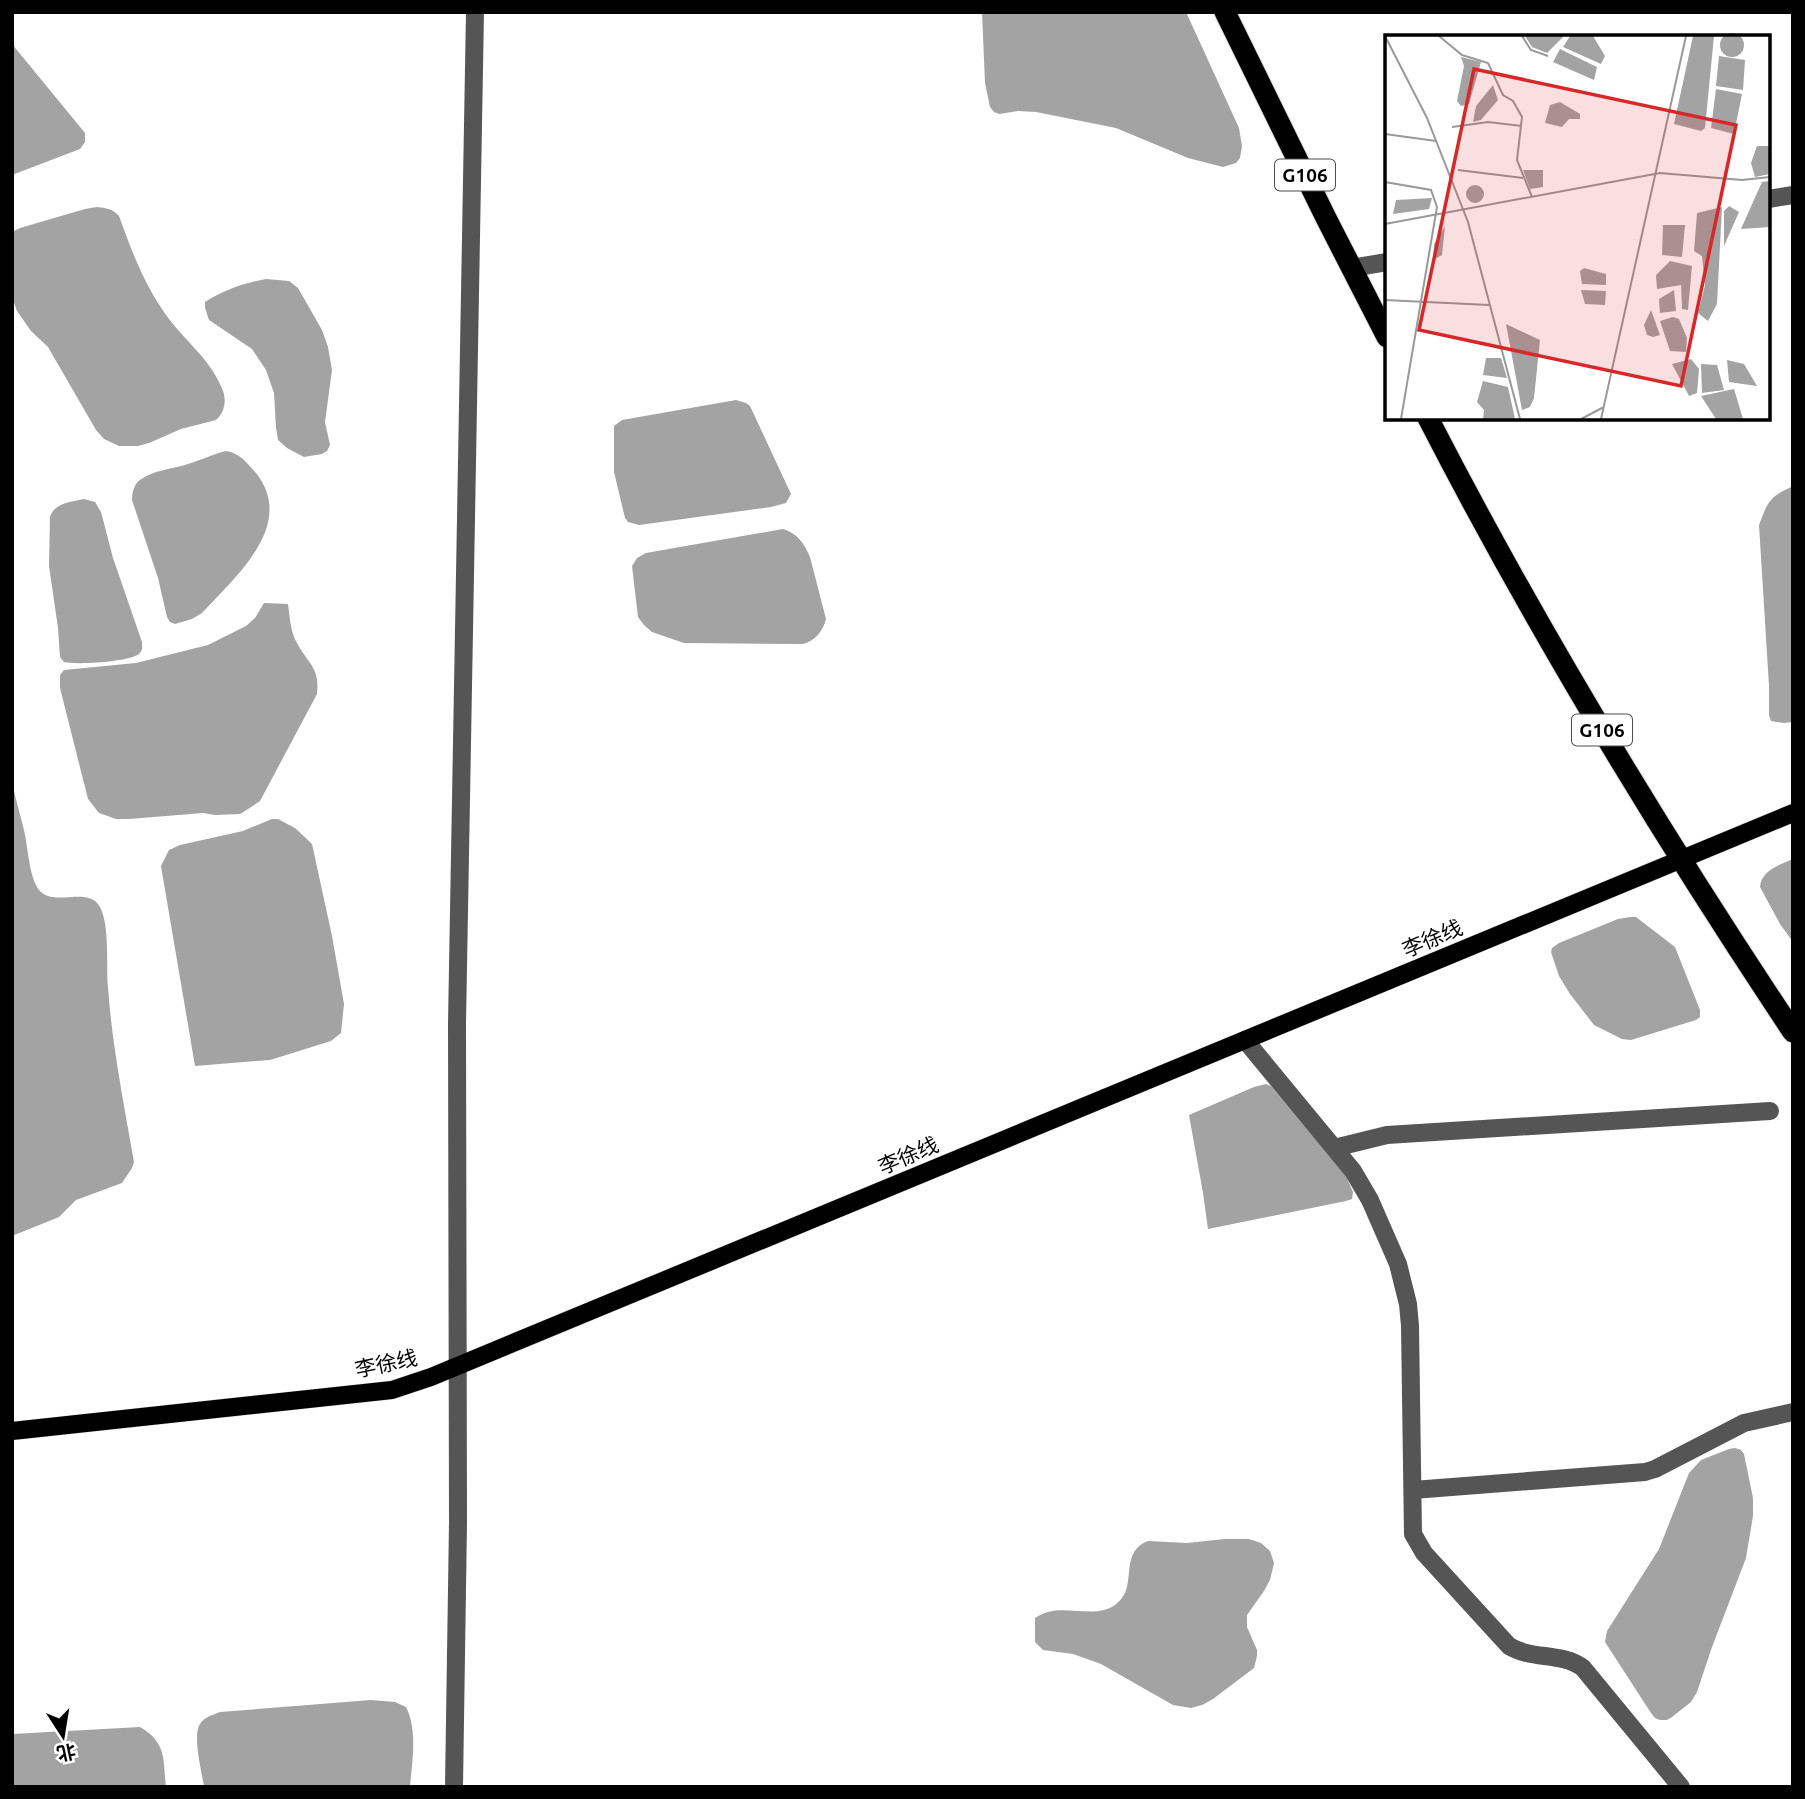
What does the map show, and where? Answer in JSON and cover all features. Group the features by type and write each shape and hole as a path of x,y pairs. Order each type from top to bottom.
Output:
{"highway":[{"name":"G106","path":"1225,12 1385,333"},
{"name":"G106","path":"1429,420 1518,585 1632,781 1734,945 1793,1032"}],"main road":[{"name":"李徐线","path":"12,1431 392,1390 431,1377 1793,813"}],"street":[{"path":"454,1787 458,1522 457,1024 475,12"},
{"path":"1770,199 1793,195"},
{"path":"1351,268 1385,262"},
{"path":"1245,1040 1353,1171 1370,1200 1398,1264 1404,1282 1410,1326 1413,1534 1424,1553 1509,1646 1522,1653 1570,1661 1583,1668 1681,1787"},
{"path":"1334,1148 1387,1135 1770,1111"},
{"path":"1413,1490 1645,1472 1744,1423 1793,1412"}],"shaded area":[{"path":"982,12 1186,12 1239,128 1242,146 1240,158 1236,163 1223,167 1188,158 1116,128 1036,112 994,112 990,107 985,83"},
{"path":"12,44 85,133 85,142 80,149 12,175"},
{"path":"97,207 109,209 119,216 155,298 215,375 225,400 222,413 216,420 181,429 138,446 119,446 104,439 96,430 48,347 31,331 17,311 12,297 12,232"},
{"path":"266,279 289,281 298,288 322,330 328,347 332,370 325,422 330,445 322,454 304,457 278,440 274,393 266,370 252,349 209,320 205,308 205,302 219,294"},
{"path":"736,400 750,406 791,494 786,503 639,525 628,522 614,472 614,426 622,420"},
{"path":"226,451 246,462 267,492 269,512 266,531 244,567 202,613 175,624 167,617 158,578 132,500 134,489 138,482 151,474"},
{"path":"1793,486 1793,722 1784,723 1771,721 1769,715 1759,525 1770,501"},
{"path":"84,499 95,502 101,512 113,558 142,642 140,653 126,659 80,663 64,662 60,657 49,566 50,517 59,506"},
{"path":"783,529 797,536 808,552 826,619 821,631 811,641 803,644 684,643 652,632 638,617 632,566 637,558 646,553"},
{"path":"264,603 288,604 293,634 317,678 317,694 260,801 240,814 203,813 116,819 99,813 88,799 60,688 60,675 64,670 136,663 208,645 246,626 255,618"},
{"path":"12,783 31,872 37,887 48,896 88,898 95,901 103,915 112,1031 134,1162 122,1183 76,1200 59,1217 12,1236"},
{"path":"278,819 295,828 312,844 344,1004 341,1033 331,1041 270,1060 195,1066 161,866 169,850 180,845 243,831"},
{"path":"1793,859 1793,942 1760,887 1767,873"},
{"path":"1636,917 1675,947 1700,1010 1700,1017 1696,1020 1631,1040 1622,1039 1594,1025 1559,976 1551,952 1559,943 1618,919"},
{"path":"1266,1084 1271,1086 1346,1176 1353,1192 1352,1199 1208,1229 1189,1115"},
{"path":"1735,1448 1744,1454 1753,1498 1746,1558 1697,1692 1691,1702 1672,1717 1660,1720 1651,1713 1605,1642 1607,1631 1659,1549 1689,1473 1701,1460"},
{"path":"1249,1539 1261,1543 1270,1551 1274,1563 1270,1580 1247,1615 1247,1627 1257,1650 1254,1668 1202,1705 1191,1708 1173,1705 1101,1664 1073,1654 1043,1650 1035,1642 1035,1618 1045,1613 1065,1610 1096,1611 1115,1605 1126,1590 1133,1554 1139,1546 1148,1541 1187,1543"},
{"path":"371,1700 395,1702 406,1707 413,1736 410,1787 204,1787 197,1737 200,1724 209,1716 220,1712"},
{"path":"140,1727 155,1739 162,1752 166,1787 12,1787 12,1734"}]}
